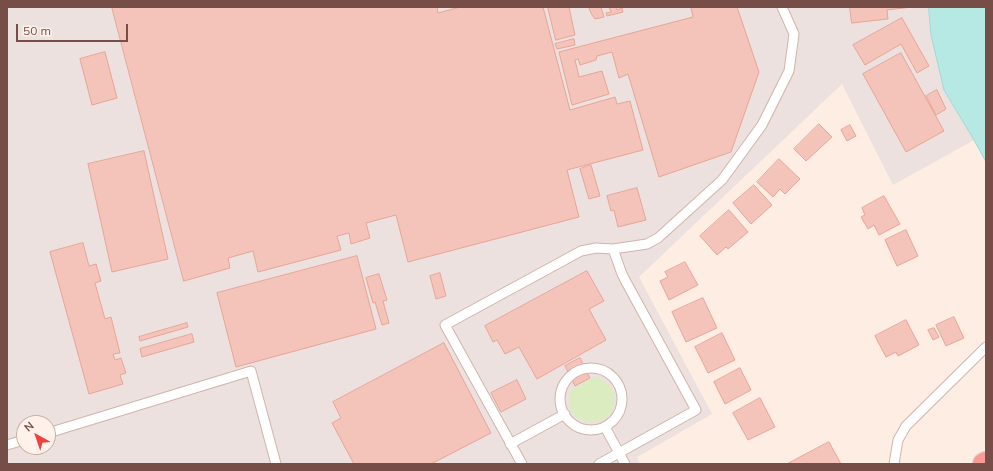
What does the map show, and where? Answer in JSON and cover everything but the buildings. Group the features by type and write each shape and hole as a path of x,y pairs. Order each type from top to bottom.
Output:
{"lane":[{"path":"522,464 445,325 581,251 596,248 613,249 647,244 658,238 722,180 762,125 789,71 794,34 782,7"},
{"path":"599,464 696,410 625,280 613,249"},
{"path":"894,464 898,440 906,426 986,347"},
{"path":"594,368 603,370 619,383 623,403 620,413 614,421 606,427 596,430 585,430 575,426 564,414 560,400 562,390 567,380 574,373 584,369 594,368"},
{"path":"56,431 251,372 276,464"},
{"path":"510,444 564,414"},
{"path":"606,427 625,464"}],"shaded area":[{"path":"7,7 929,7 931,35 944,90 974,140 893,185 842,84 639,277 712,414 637,457 640,464 7,464"}],"green space":[{"path":"595,377 605,381 612,388 614,395 614,407 608,416 600,421 590,422 580,420 573,414 569,404 571,390"}],"water":[{"path":"929,7 986,7 986,162 944,90 931,35"}]}
